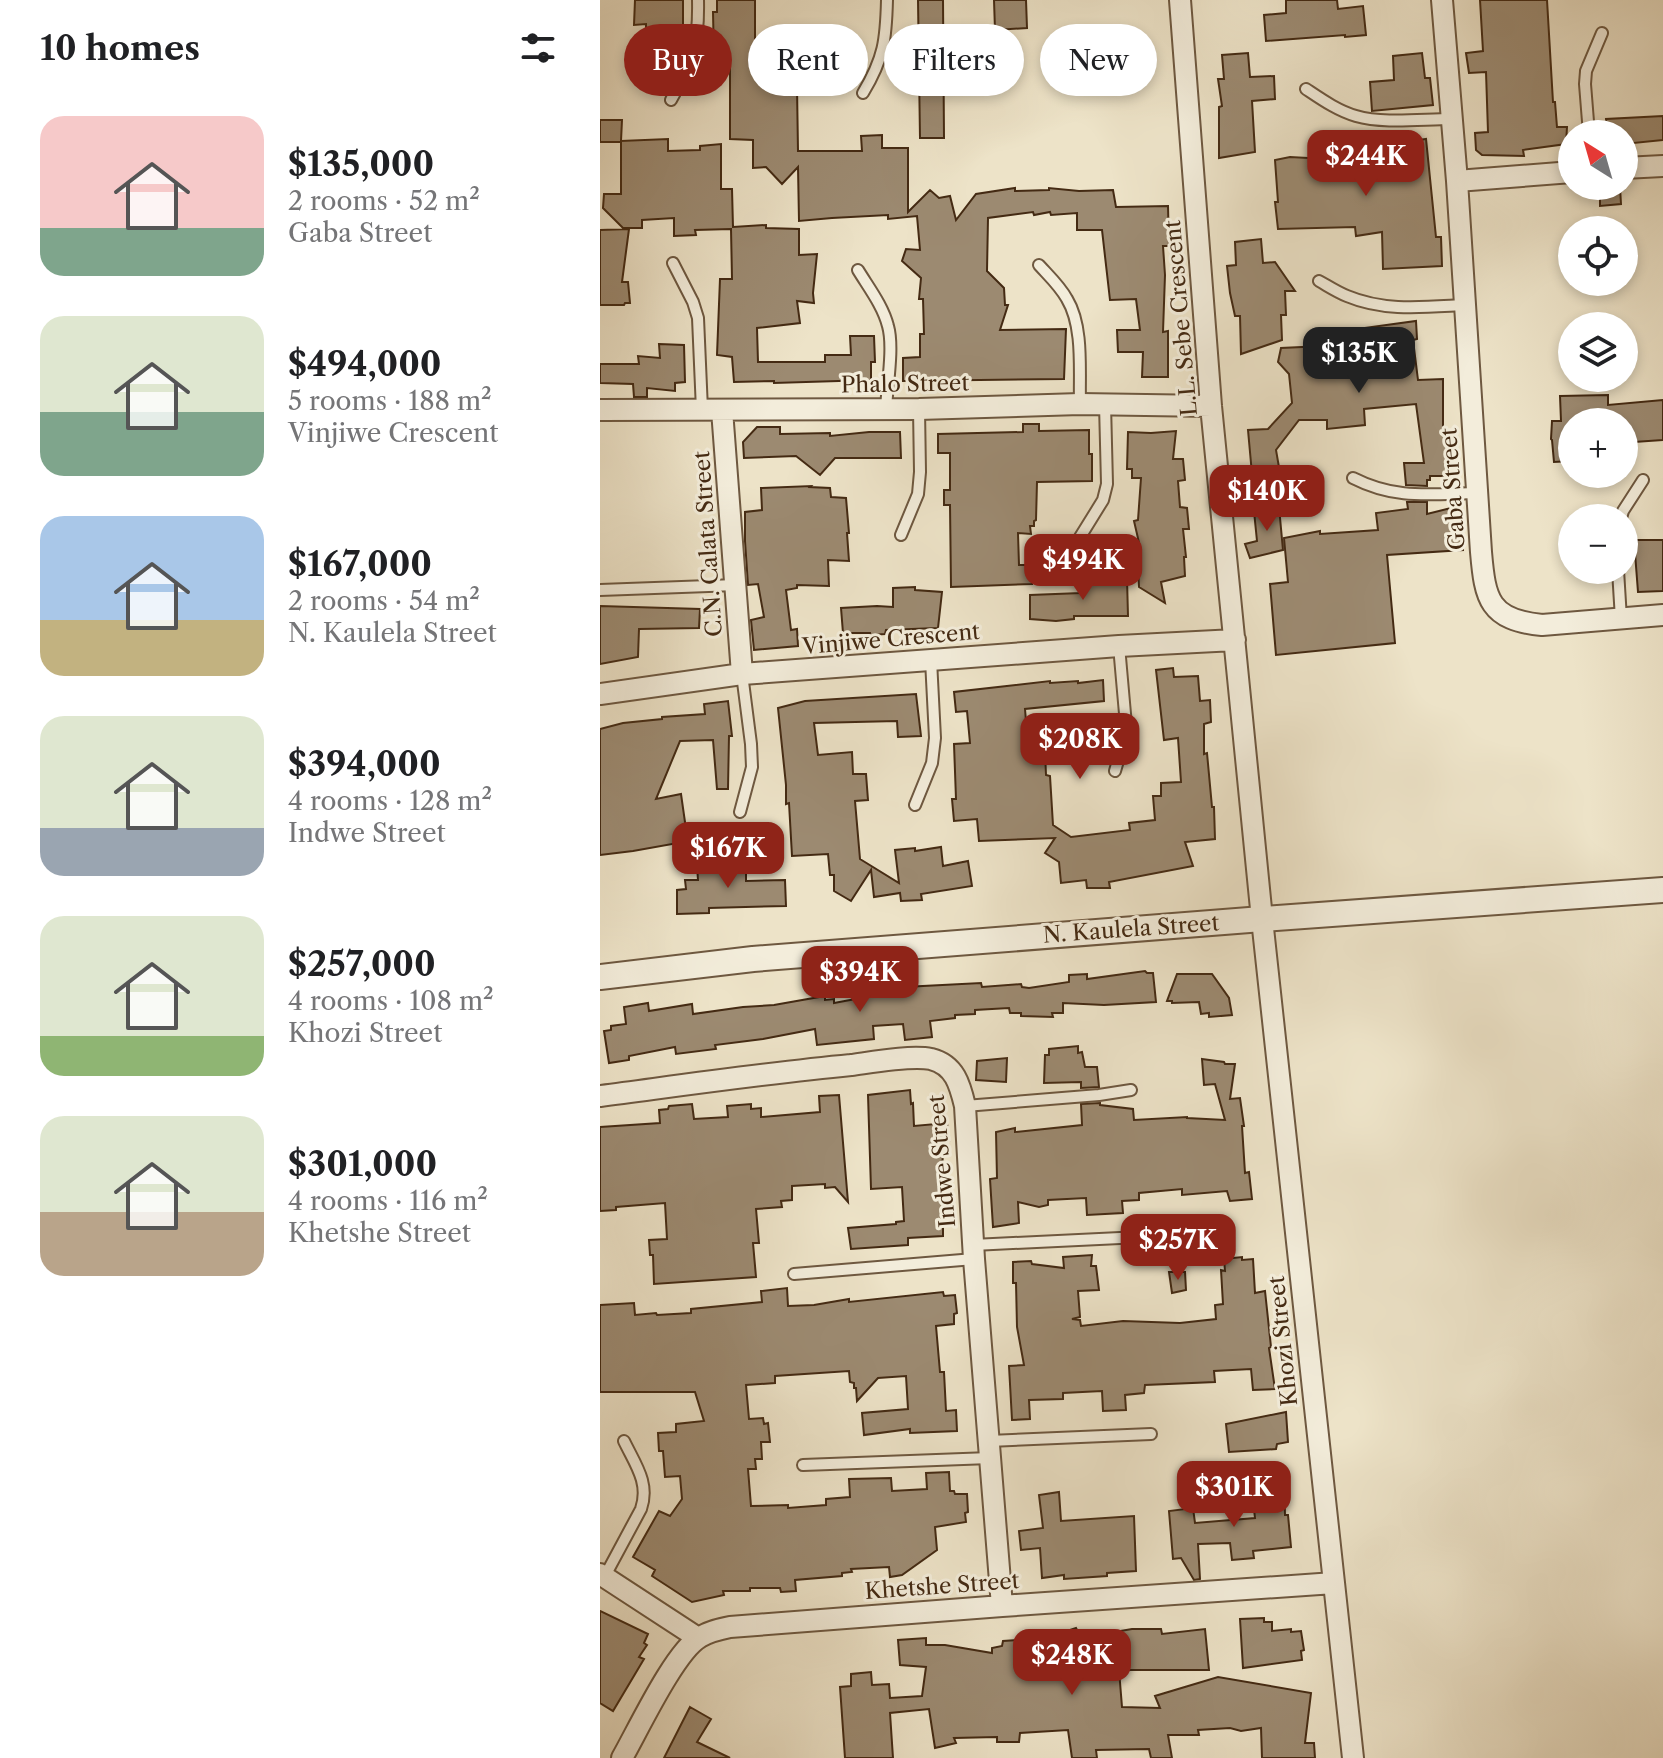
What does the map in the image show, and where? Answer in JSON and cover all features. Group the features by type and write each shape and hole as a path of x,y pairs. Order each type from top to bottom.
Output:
{"street":[{"name":"L.L. Sebe Crescent","path":"1180,0 1211,406 1262,919"},
{"name":"Gaba Street","path":"1442,0 1483,576 1492,603 1512,620 1542,625 1663,615"},
{"path":"1638,167 1663,166"},
{"path":"1457,181 1558,173"},
{"name":"Phalo Street","path":"600,410 919,409 1080,404 1211,406"},
{"name":"C.N. Calata Street","path":"712,410 736,585 742,674"},
{"name":"Vinjiwe Crescent","path":"600,694 742,674 1235,640"},
{"name":"N. Kaulela Street","path":"600,977 753,959 1663,890"},
{"name":"Khozi Street","path":"1262,919 1353,1758"},
{"name":"Indwe Street","path":"600,1096 915,1058 931,1059 953,1071 965,1106 1002,1606"},
{"path":"602,1575 698,1638 670,1673 622,1758"},
{"name":"Khetshe Street","path":"698,1638 712,1631 746,1625 1334,1583"}],"lane":[{"path":"671,100 694,55 698,0"},
{"path":"868,84 884,48 887,0"},
{"path":"1587,120 1586,71 1602,33"},
{"path":"1306,89 1336,107 1373,120 1451,119"},
{"path":"673,263 698,318 712,410"},
{"path":"1039,265 1067,298 1074,314 1080,404"},
{"path":"858,270 889,327 886,409"},
{"path":"1319,281 1345,295 1382,306 1465,305"},
{"path":"1077,542 1103,500 1107,484 1105,404"},
{"path":"901,535 918,494 921,451 919,409"},
{"path":"1353,478 1371,487 1403,494 1477,493"},
{"path":"1628,504 1643,480"},
{"path":"1619,584 1621,619"},
{"path":"600,590 736,585"},
{"path":"1115,771 1126,725 1119,646"},
{"path":"915,805 932,763 935,738 931,660"},
{"path":"740,812 752,767 742,674"},
{"path":"965,1106 1131,1090"},
{"path":"794,1274 974,1252 1141,1237"},
{"path":"803,1465 1151,1434"},
{"path":"602,1575 645,1500 643,1480 624,1441"}],"building":[{"path":"635,0 683,0 683,24 634,24"},
{"path":"717,0 755,0 755,24 748,24 748,96 797,96 798,151 862,151 861,136 882,135 882,148 908,148 908,212 930,190 939,198 950,196 956,220 976,194 1015,188 1015,191 1049,188 1113,190 1116,207 1168,206 1169,246 1163,246 1163,332 1168,331 1168,377 1142,377 1143,352 1118,352 1117,330 1140,330 1136,299 1110,300 1102,230 1077,230 1077,213 1034,215 1033,212 988,218 987,271 1004,288 1005,305 1008,305 1000,330 1066,329 1064,379 903,381 903,358 920,357 920,334 924,334 923,299 919,299 921,278 902,261 906,249 920,250 917,216 799,221 798,167 782,184 766,167 753,168 753,140 730,139 732,24 713,24 713,12 717,12"},
{"path":"918,0 943,0 943,24 918,24"},
{"path":"994,0 1026,0 1027,28 1024,28 1024,24 995,24"},
{"path":"1286,0 1337,0 1338,9 1363,6 1366,35 1266,41 1264,15 1286,13"},
{"path":"1480,0 1547,0 1558,145 1523,150 1524,156 1482,155 1476,150 1475,133 1488,132 1486,72 1469,73 1466,53 1483,51"},
{"path":"1248,53 1250,77 1274,76 1275,99 1252,101 1255,152 1219,158 1219,107 1222,106 1218,79 1224,79 1222,55"},
{"path":"1422,53 1425,78 1430,78 1433,105 1372,111 1370,82 1394,80 1393,56"},
{"path":"919,96 944,96 944,138 920,138"},
{"path":"1663,116 1663,140 1638,143 1638,120 1606,119"},
{"path":"600,120 622,120 621,141 668,139 668,151 700,150 700,146 721,144 721,189 732,189 733,227 766,225 766,228 799,229 799,255 817,254 814,303 797,301 800,323 757,328 758,362 825,362 825,355 851,355 850,336 874,336 875,362 871,362 871,380 734,382 732,357 717,355 720,279 732,279 731,229 695,230 696,235 674,236 674,218 642,220 642,228 623,228 603,208 604,194 621,194 621,142 600,142"},
{"path":"1400,136 1400,143 1426,139 1436,237 1441,237 1442,266 1383,269 1382,232 1356,236 1355,227 1278,229 1275,160 1290,157 1326,159 1324,142 1346,141 1347,155 1378,152 1377,141"},
{"path":"1600,200 1621,200 1621,204 1600,206"},
{"path":"629,229 622,282 628,282 630,303 600,305 600,230"},
{"path":"1261,239 1263,263 1275,262 1295,291 1285,291 1286,315 1281,315 1282,340 1241,354 1240,316 1235,316 1227,266 1236,265 1235,242"},
{"path":"1416,321 1417,339 1413,340 1418,380 1443,379 1443,431 1447,431 1449,455 1447,476 1430,476 1427,486 1406,485 1404,463 1424,463 1416,404 1364,409 1365,425 1327,429 1327,420 1299,420 1276,450 1280,473 1252,474 1248,430 1268,429 1292,403 1289,374 1278,362 1281,348 1366,344 1364,328"},
{"path":"659,344 684,345 685,382 675,383 675,391 647,388 647,397 634,397 633,384 600,383 600,364 639,364 638,356 660,358"},
{"path":"1608,395 1608,405 1663,400 1663,440 1638,442 1638,408 1560,408 1560,396"},
{"path":"1552,421 1558,421 1558,462 1554,462"},
{"path":"1023,424 1039,424 1039,431 1089,430 1092,481 1037,482 1034,526 1030,526 1031,534 1018,533 1019,565 1032,565 1032,584 951,587 950,505 944,505 944,490 950,490 950,453 938,453 938,434 1023,432"},
{"path":"757,427 780,427 780,434 830,433 830,436 900,432 901,458 835,458 820,475 796,456 744,458 743,442"},
{"path":"1176,431 1173,459 1183,459 1185,480 1178,481 1180,507 1187,508 1189,529 1183,529 1185,576 1161,582 1165,603 1139,587 1137,548 1140,547 1134,521 1138,520 1141,478 1132,478 1132,469 1127,469 1128,432"},
{"path":"761,488 830,488 831,497 846,498 849,561 828,560 829,586 797,585 797,588 786,590 791,630 797,629 798,646 754,650 751,620 764,617 758,584 748,585 745,512 762,510"},
{"path":"1407,502 1427,502 1427,514 1459,506 1463,550 1387,555 1395,643 1276,655 1270,584 1288,582 1284,538 1320,531 1320,534 1378,530 1376,513 1408,509"},
{"path":"1279,507 1283,550 1250,558 1245,544 1257,541 1254,511"},
{"path":"1638,540 1663,540 1663,591 1638,592"},
{"path":"1081,579 1127,579 1128,616 1074,616 1074,619 1056,621 1030,619 1030,595 1081,593"},
{"path":"915,587 915,590 942,592 938,628 886,630 885,634 870,635 843,633 841,608 893,607 893,588"},
{"path":"600,606 700,609 699,628 639,629 638,657 600,664"},
{"path":"1173,668 1174,677 1198,676 1200,701 1210,700 1211,722 1204,724 1204,754 1207,753 1215,839 1185,842 1193,866 1109,882 1110,888 1087,888 1086,880 1061,883 1059,862 1045,853 1055,838 979,841 977,819 954,821 954,744 970,743 967,711 956,712 954,692 1050,681 1078,683 1103,680 1104,701 1025,709 1027,733 1058,732 1045,751 1053,825 1071,837 1130,830 1129,823 1155,820 1153,796 1161,796 1161,783 1181,782 1178,738 1164,740 1156,670"},
{"path":"916,694 921,736 898,737 897,721 814,723 818,755 852,752 853,774 866,774 868,800 855,801 860,859 899,883 895,850 941,847 943,866 968,861 972,886 921,894 922,900 901,901 900,893 874,897 871,870 851,901 834,891 834,875 830,875 828,854 792,856 778,708 805,701"},
{"path":"728,701 732,736 729,736 728,789 717,789 713,740 680,741 656,799 681,794 686,829 676,832 678,843 600,855 600,729 662,717 705,714 704,704"},
{"path":"734,859 734,863 746,861 746,881 785,880 786,906 709,908 709,913 677,914 677,890 686,889 685,880 698,880 697,866 711,865 711,860"},
{"path":"1145,971 1153,973 1156,1002 1104,1005 1063,1003 1063,1013 1052,1013 1053,1017 1021,1016 1021,1013 1010,1013 1009,1008 975,1010 975,1014 930,1021 932,1037 905,1040 903,1024 873,1026 874,1039 817,1045 815,1029 715,1045 716,1049 676,1054 675,1047 609,1063 604,1031 611,1030 611,1026 626,1024 624,1007 648,1003 649,1011 692,1004 693,1014 825,996 825,1000 834,999 834,1003 877,995 877,992 905,993 904,987 981,983 982,987 1021,984 1029,988 1069,982 1069,975 1087,974 1087,979"},
{"path":"1177,974 1212,974 1229,998 1232,1015 1209,1017 1209,1013 1201,1014 1199,1002 1167,1001"},
{"path":"1078,1046 1085,1067 1097,1067 1099,1087 1081,1088 1081,1082 1044,1083 1045,1055 1049,1055 1049,1049"},
{"path":"1007,1058 1006,1082 976,1080 977,1061"},
{"path":"1202,1059 1235,1064 1230,1099 1240,1098 1245,1173 1249,1172 1252,1199 1230,1201 1227,1191 1182,1195 1182,1189 1139,1193 1139,1200 1122,1201 1123,1213 1087,1215 1086,1198 1048,1200 1048,1205 1039,1207 1018,1202 1019,1223 993,1227 990,1179 997,1178 996,1132 1015,1128 1015,1132 1082,1125 1081,1104 1100,1103 1133,1109 1134,1120 1187,1117 1225,1120 1215,1084 1204,1085"},
{"path":"910,1090 914,1126 947,1123 949,1141 944,1141 940,1194 943,1194 946,1224 943,1225 943,1236 908,1238 908,1245 851,1249 848,1228 904,1221 902,1187 871,1189 868,1095"},
{"path":"839,1095 848,1202 835,1187 825,1188 825,1184 792,1186 792,1200 781,1201 782,1207 756,1209 759,1243 753,1243 756,1277 654,1284 649,1240 667,1239 665,1203 600,1211 600,1127 660,1123 659,1110 692,1104 694,1119 728,1117 727,1106 751,1104 751,1109 761,1108 761,1117 820,1112 819,1096"},
{"path":"1092,1255 1091,1266 1096,1266 1099,1290 1078,1291 1080,1317 1072,1319 1080,1320 1081,1326 1123,1321 1180,1323 1216,1319 1215,1305 1223,1304 1221,1270 1225,1271 1224,1259 1253,1259 1255,1293 1265,1291 1275,1389 1253,1390 1251,1369 1214,1371 1215,1382 1145,1385 1144,1393 1125,1395 1126,1410 1103,1411 1102,1391 1063,1393 1063,1399 1029,1400 1030,1419 1012,1420 1009,1366 1024,1365 1017,1327 1013,1262 1031,1261 1032,1264 1064,1268 1063,1257"},
{"path":"1169,1272 1185,1272 1186,1290 1172,1293"},
{"path":"787,1288 788,1306 943,1292 944,1296 955,1295 957,1313 954,1314 954,1324 936,1326 940,1372 944,1372 946,1411 956,1410 957,1431 910,1433 910,1429 864,1435 862,1413 908,1409 906,1376 878,1378 857,1401 849,1371 775,1376 775,1383 746,1385 749,1419 763,1418 764,1424 768,1423 770,1442 761,1442 762,1459 755,1459 756,1469 748,1469 751,1506 788,1505 788,1508 826,1505 826,1499 850,1497 849,1479 891,1478 892,1491 927,1489 926,1473 949,1472 950,1491 967,1494 966,1522 935,1527 937,1550 902,1575 890,1577 889,1567 851,1569 852,1572 842,1573 842,1576 795,1580 796,1591 750,1588 750,1591 723,1591 724,1595 692,1602 652,1576 655,1570 633,1557 659,1511 670,1516 682,1499 680,1476 665,1477 658,1433 676,1432 676,1424 704,1421 695,1392 600,1392 600,1305 634,1303 635,1315 691,1313 691,1309 762,1302 761,1291"},
{"path":"1286,1412 1288,1442 1277,1444 1276,1449 1229,1452 1226,1424"},
{"path":"1255,1480 1284,1482 1285,1515 1288,1515 1291,1547 1253,1551 1254,1558 1232,1560 1230,1543 1198,1544 1200,1579 1194,1580 1181,1558 1173,1559 1169,1511 1193,1508 1195,1523 1255,1518 1252,1492 1255,1491"},
{"path":"1059,1492 1061,1521 1134,1516 1136,1571 1107,1573 1107,1576 1042,1578 1040,1548 1021,1550 1019,1531 1043,1528 1039,1495"},
{"path":"600,1611 648,1634 644,1643 647,1645 639,1657 644,1659 613,1711 600,1703"},
{"path":"1264,1618 1264,1622 1272,1622 1272,1631 1301,1631 1302,1660 1243,1668 1240,1619"},
{"path":"1076,1628 1080,1636 1114,1636 1114,1632 1132,1629 1161,1629 1162,1634 1205,1629 1209,1670 1119,1670 1122,1707 1160,1708 1155,1696 1218,1677 1311,1693 1305,1743 1314,1743 1315,1758 1262,1758 1261,1728 1198,1730 1199,1735 1168,1735 1172,1758 1151,1758 1149,1749 1096,1750 1097,1758 1072,1758 1068,1730 1020,1733 1019,1742 997,1742 997,1737 954,1738 956,1743 935,1748 929,1709 890,1713 893,1758 845,1758 840,1687 851,1686 851,1674 871,1672 872,1685 889,1684 890,1698 922,1696 926,1667 900,1665 898,1640 926,1638 926,1645 992,1653 992,1648 1002,1646 1003,1641 1046,1638"},
{"path":"690,1707 711,1719 697,1742 730,1758 664,1758"}]}
